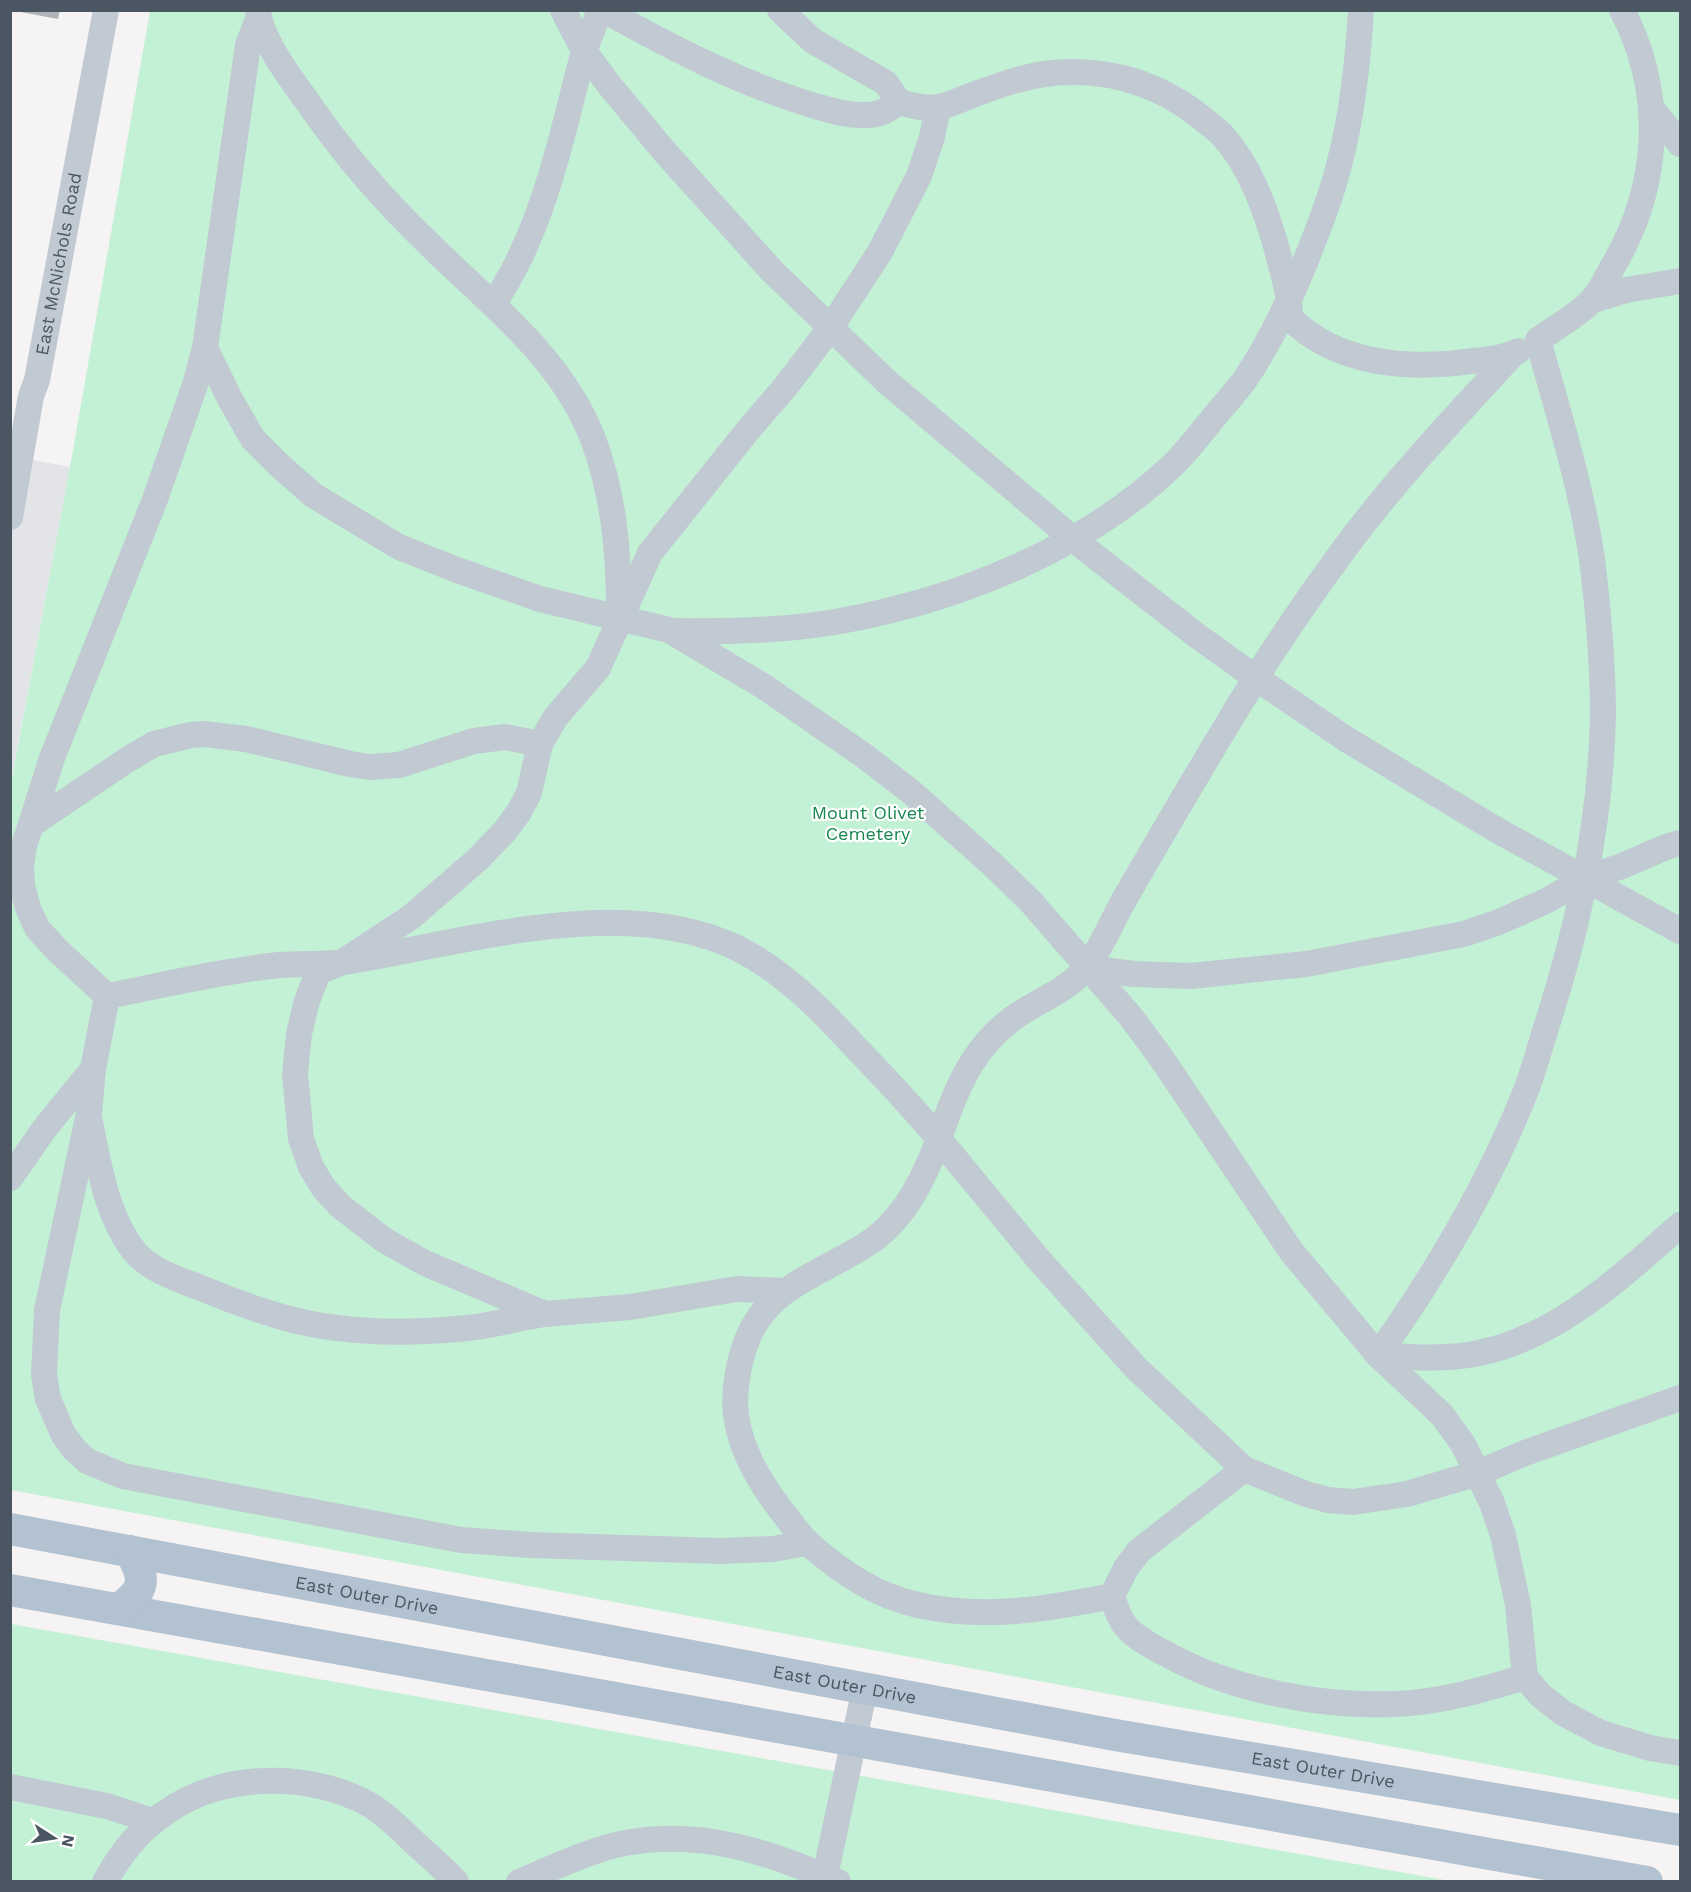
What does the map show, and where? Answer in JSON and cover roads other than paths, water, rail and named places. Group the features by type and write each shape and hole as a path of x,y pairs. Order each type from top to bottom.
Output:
{"main road":[{"name":"East Outer Drive","path":"10,1529 1115,1735 1680,1830"},
{"path":"118,1609 134,1598 141,1584 140,1569 130,1551"},
{"path":"10,1590 1647,1881"}],"street":[{"name":"East McNichols Road","path":"10,517 17,396 38,375 106,10"},
{"path":"563,10 584,51 610,86 672,160 772,271 886,381 1073,539 1158,606 1256,678 1366,751 1495,829 1680,931"},
{"path":"494,305 522,252 541,204 561,143 584,51 602,10 735,77 788,98 843,114 866,115 886,112 899,102"},
{"path":"780,10 813,41 886,83 899,102 918,107 938,107 1020,78 1078,72 1110,74 1135,81 1182,102 1222,135 1253,182 1270,228 1290,299 1290,318 1302,330 1321,343 1373,361 1412,366 1443,366 1514,353 1538,340 1593,300 1626,290 1680,280"},
{"path":"205,348 253,439 313,495 399,547 457,570 540,599 669,630 700,632 783,628 835,622 895,609 986,580 1073,539 1098,524 1174,464 1243,382 1266,346 1290,299 1325,212 1341,161 1353,100 1359,57 1361,10"},
{"path":"1593,300 1634,225 1645,192 1651,162 1653,124 1648,88 1639,54 1622,10"},
{"path":"258,15 272,47 289,76 326,130 356,168 430,245 494,305 546,360 562,382 592,437 611,501 619,561 619,619"},
{"path":"107,996 37,928 22,886 21,867 24,846 52,758 154,502 195,385 205,348 248,45 258,15"},
{"path":"545,1314 425,1263 384,1240 340,1206 323,1187 311,1167 301,1139 297,1109 295,1074 299,1034 306,1004 318,972 341,963 411,917 477,860 505,831 519,812 529,793 540,744 555,718 598,668 650,553 786,386 831,327 880,252 919,176 932,137 938,107"},
{"path":"1651,107 1680,144"},
{"path":"1378,1355 1406,1316 1460,1226 1505,1140 1528,1086 1563,977 1585,879 1600,765 1603,713 1598,621 1592,558 1581,504 1538,340"},
{"path":"1112,1596 1024,1612 946,1610 890,1598 865,1586 807,1543 776,1504 755,1471 742,1439 736,1415 736,1392 740,1365 750,1334 765,1310 784,1291 874,1240 894,1220 918,1188 955,1096 978,1051 1011,1019 1055,994 1087,968 1163,832 1256,678 1346,548 1461,411 1514,353"},
{"path":"669,630 763,686 863,755 910,791 1031,902 1131,1017 1160,1056 1291,1251 1378,1355 1442,1415 1463,1444 1478,1473 1503,1535 1518,1605 1526,1677 1540,1695 1563,1713 1601,1733 1650,1748 1680,1753"},
{"path":"32,824 154,744 191,735 246,738 370,767 399,765 474,741 506,737 540,744"},
{"path":"1087,968 1134,974 1191,976 1306,964 1464,934 1546,902 1585,879 1680,843"},
{"path":"107,996 279,965 341,963 536,928 621,922 669,927 708,937 738,949 763,963 801,993 838,1028 904,1099 1107,1338 1244,1469 1306,1494 1328,1500 1353,1502 1381,1499 1407,1494 1478,1473 1525,1453 1680,1398"},
{"path":"107,996 93,1068 89,1113 47,1310 44,1345 44,1375 48,1399 63,1434 87,1461 123,1476 462,1540 530,1545 721,1551 773,1549 807,1543"},
{"path":"10,1178 45,1128 93,1068"},
{"path":"89,1113 114,1219 136,1253 148,1264 179,1279 231,1300 284,1317 333,1327 380,1331 430,1331 470,1328 545,1314 630,1307 737,1290 784,1291"},
{"path":"1378,1355 1432,1358 1461,1356 1507,1346 1580,1307 1680,1225"},
{"path":"1244,1469 1139,1551 1126,1568 1112,1596 1117,1614 1128,1629 1148,1644 1194,1669 1237,1684 1274,1693 1352,1702 1395,1704 1468,1694 1526,1677"},
{"path":"519,1881 620,1845 666,1838 728,1843 776,1870 832,1879 865,1688"},
{"path":"105,1881 134,1838 167,1811 195,1797 226,1786 261,1781 300,1781 346,1794 370,1805 456,1881"},
{"path":"10,1787 107,1806 153,1821"}],"park label":[{"name":"Mount Olivet Cemetery","path":"868,823"}]}
